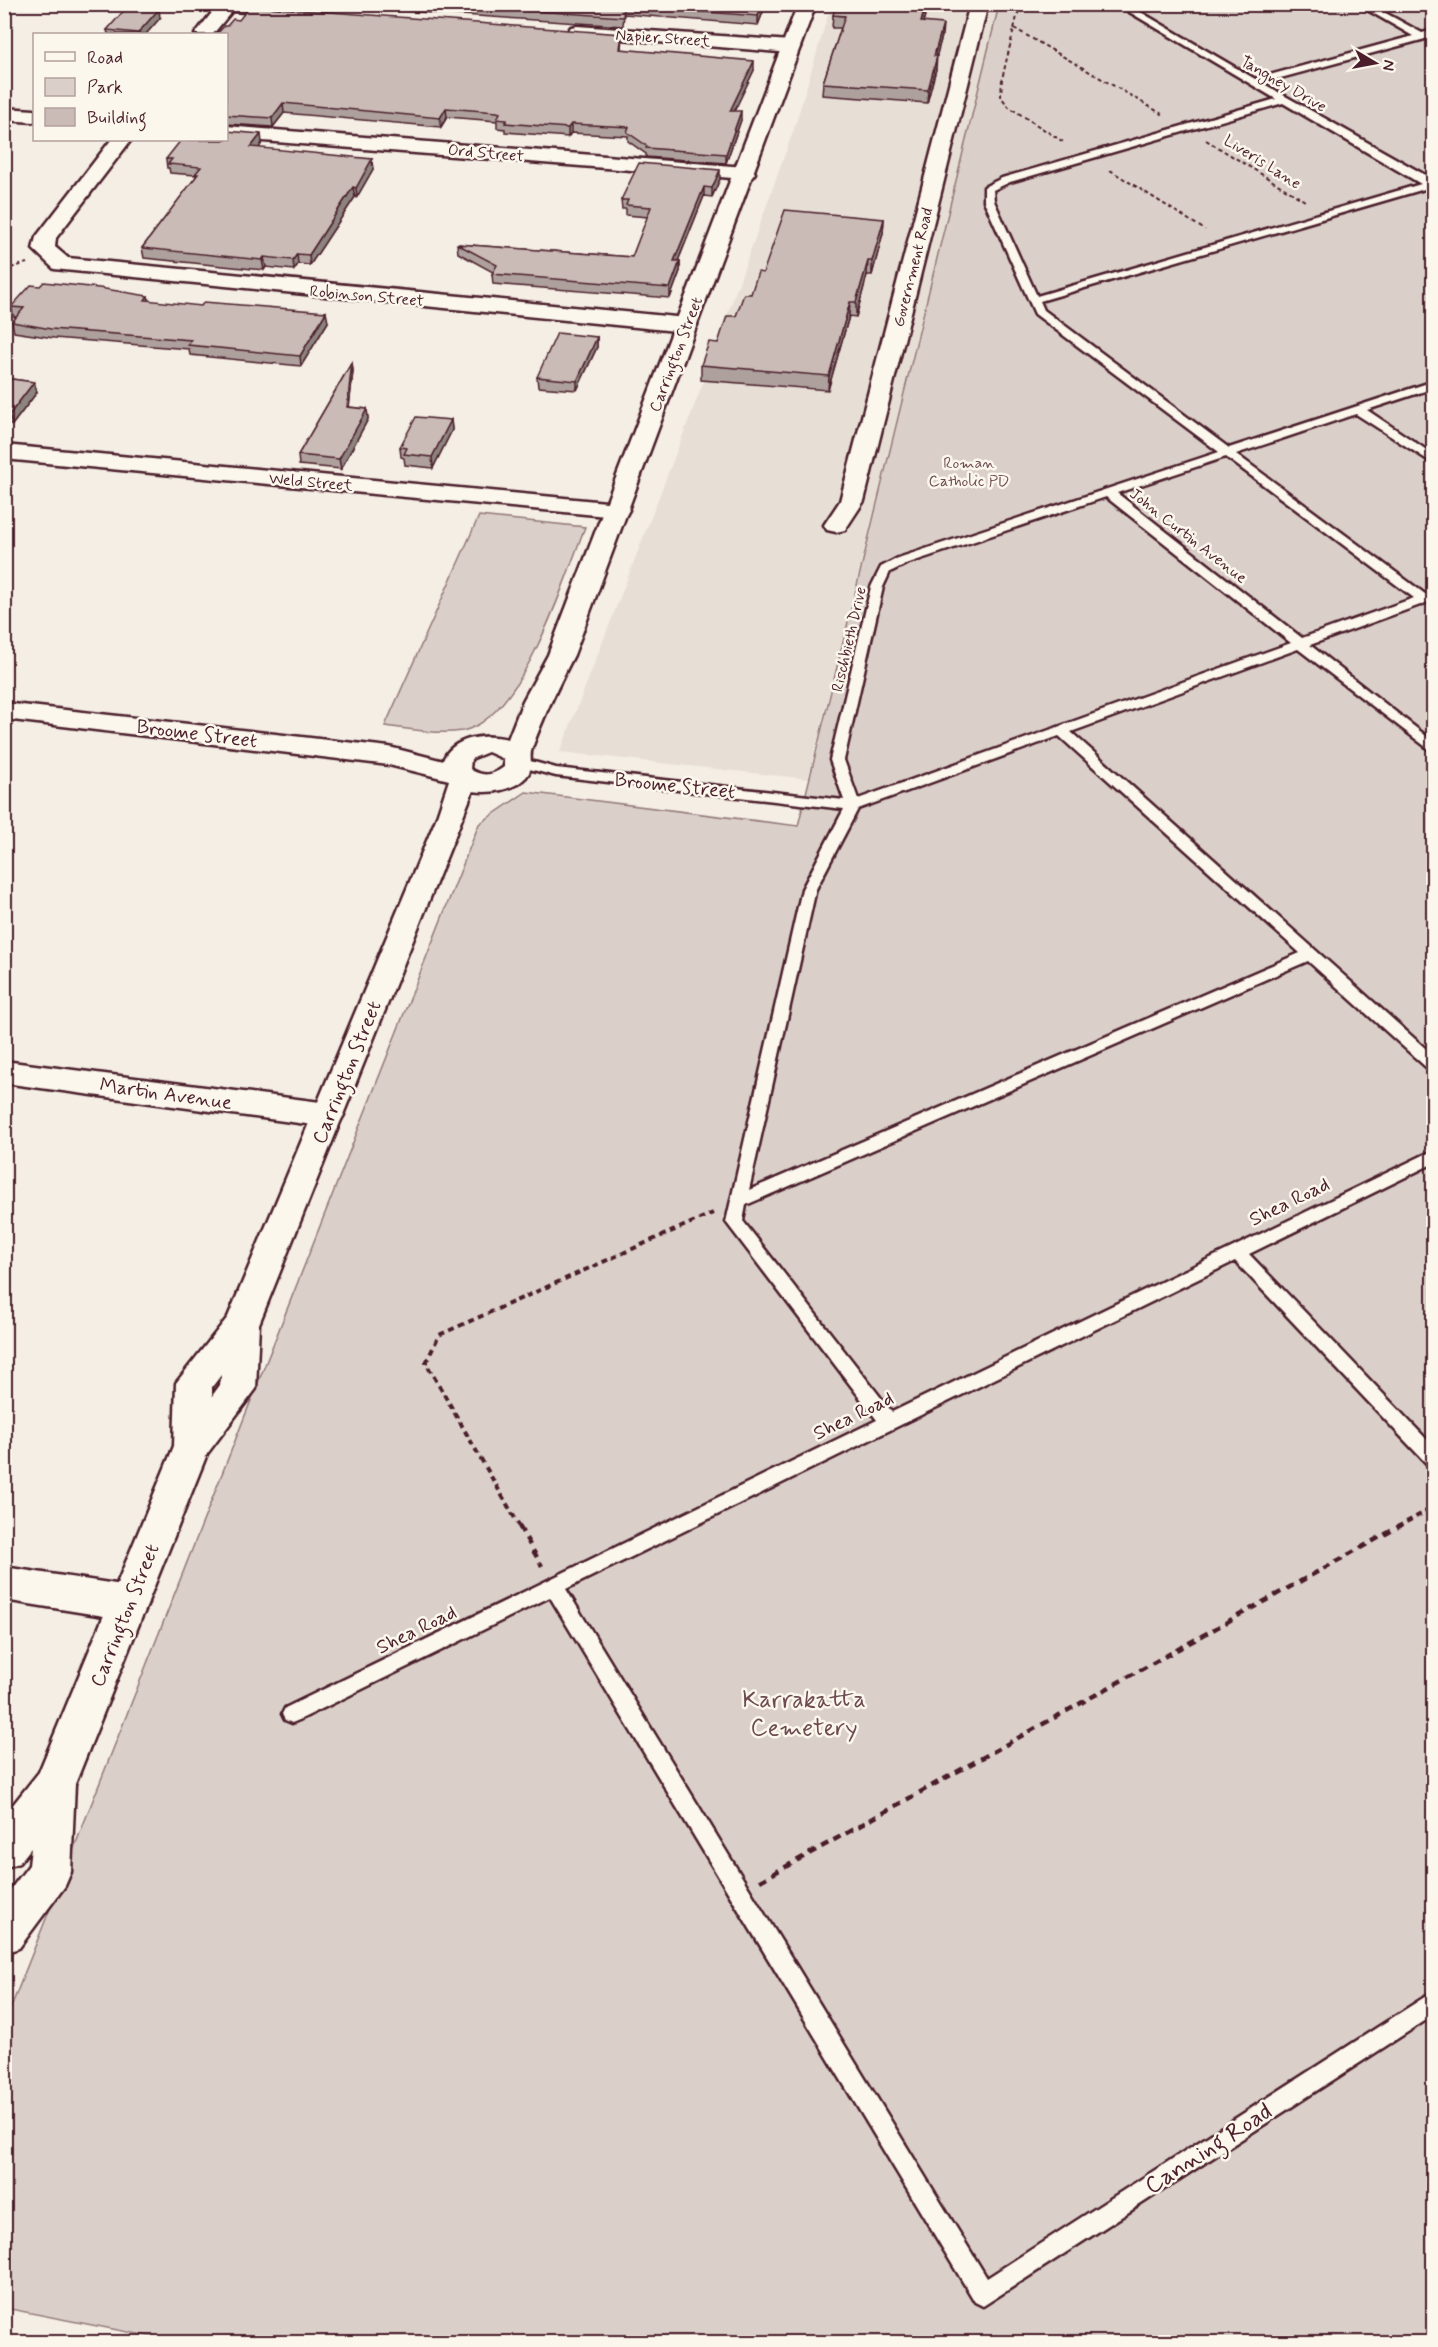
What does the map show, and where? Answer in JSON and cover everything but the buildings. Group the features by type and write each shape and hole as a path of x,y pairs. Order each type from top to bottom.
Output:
{"street":[{"name":"Carrington Street","path":"515,764 536,701 561,655 617,510 807,4"},
{"name":"Government Road","path":"836,525 852,501 979,4"},
{"path":"205,33 222,5 310,12"},
{"name":"Napier Street","path":"560,30 791,47"},
{"path":"4,114 33,116"},
{"name":"Ord Street","path":"228,132 744,173"},
{"name":"Robinson Street","path":"120,141 46,237 44,249 62,264 686,325"},
{"name":"Weld Street","path":"4,452 617,510"},
{"name":"Carrington Street","path":"4,1850 56,1784 192,1446 238,1389 242,1324 471,766 536,701"},
{"name":"Broome Street","path":"4,711 471,766 504,746 515,764"},
{"path":"471,766 494,783 515,764"},
{"name":"Martin Avenue","path":"4,1072 328,1114"},
{"path":"4,1583 129,1603"},
{"name":"Carrington Street","path":"4,1933 50,1872 56,1784"}],"lane":[{"name":"Tangney Drive","path":"1120,4 1432,185"},
{"path":"1361,4 1422,37"},
{"path":"1254,82 1434,33"},
{"path":"1284,100 1006,180 988,189 989,201 1039,312 1227,453 1428,597"},
{"path":"1033,300 1432,185"},
{"name":"John Curtin Avenue","path":"1109,493 1434,384"},
{"path":"1357,409 1434,461"},
{"name":"John Curtin Avenue","path":"1109,493 1434,749"},
{"name":"Rischbieth Drive","path":"853,806 837,760 876,587 885,570 902,561 1109,493"},
{"path":"889,1422 734,1222 809,889 853,806 1428,597"},
{"path":"1061,730 1434,1065"},
{"name":"Broome Street","path":"515,764 556,772 853,806"},
{"path":"738,1202 1310,954"},
{"name":"Shea Road","path":"292,1714 1434,1156"},
{"path":"1237,1252 1434,1460"},
{"path":"554,1587 741,1892"},
{"name":"Canning Road","path":"741,1892 984,2294 1434,2002"}],"path":[{"path":"1020,4 1002,79 1001,97 1009,107 1229,245"},
{"name":"Liveris Lane","path":"1014,28 1186,128 1327,215"},
{"path":"554,1587 426,1363 439,1335 738,1202"},
{"path":"741,1892 1434,1507"}],"shaded area":[{"path":"831,5 999,5 808,779 560,752 700,391 794,129"}],"green space":[{"name":"Karrakatta Cemetery","path":"999,5 1433,5 1433,2342 179,2342 5,2308 4,2025 479,824 526,792 798,826"},
{"path":"479,516 585,527 538,644 522,675 504,702 484,721 462,731 424,731 385,726"}],"park label":[{"name":"Roman Catholic PD","path":"969,471"}]}
